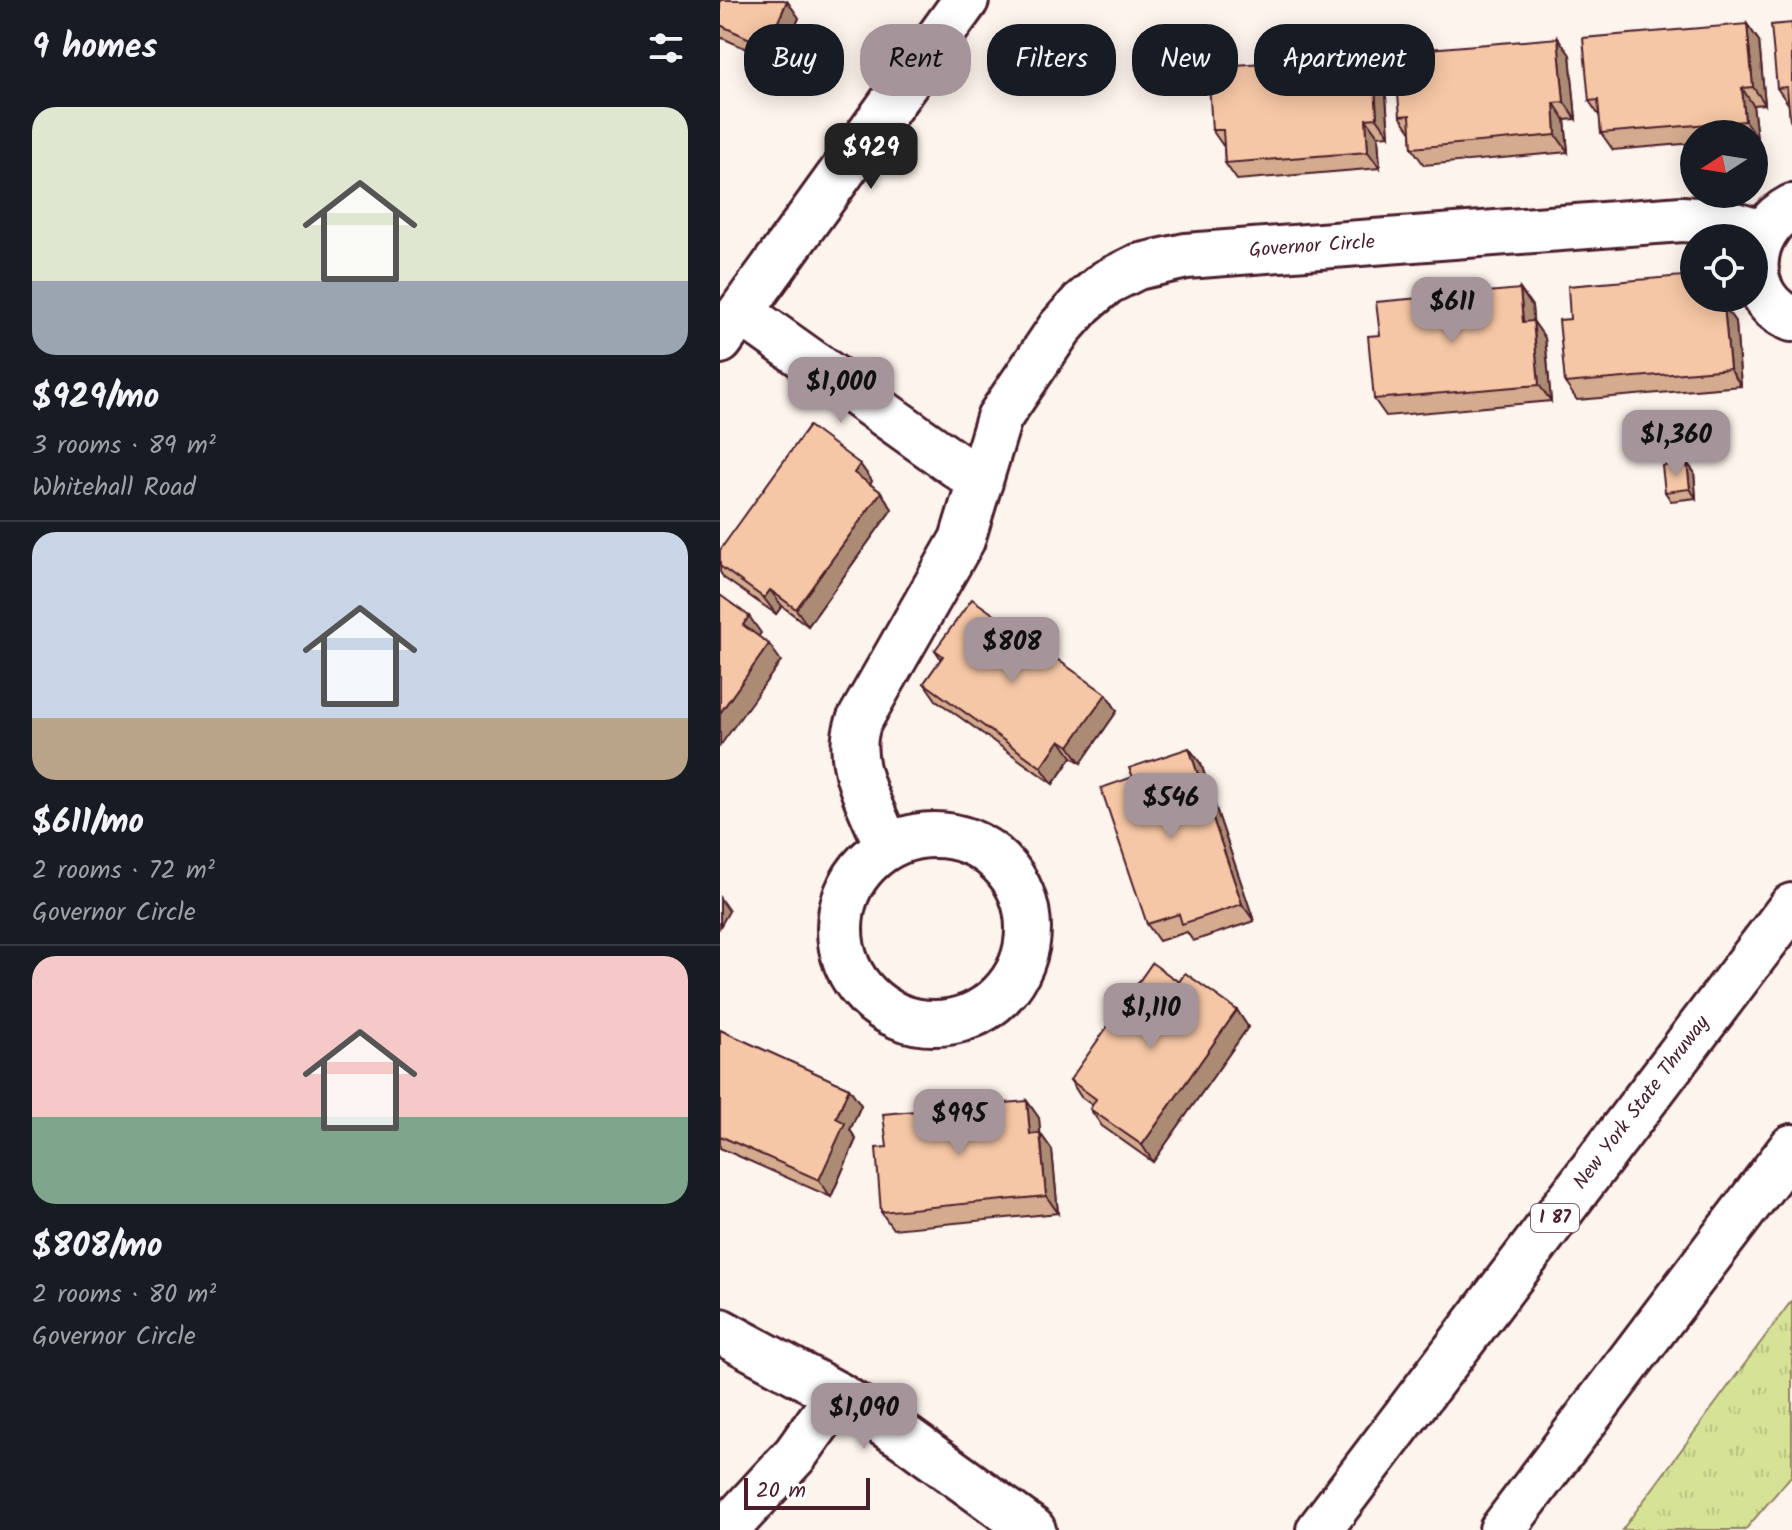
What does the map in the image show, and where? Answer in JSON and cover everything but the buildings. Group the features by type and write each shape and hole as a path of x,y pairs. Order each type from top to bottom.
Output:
{"main road":[{"path":"966,0 730,327 980,482"},
{"name":"Governor Circle","path":"887,846 856,764 855,730 952,560 971,519 999,418 1070,315 1107,282 1145,264 1186,256 1682,219 1724,222 1777,220 1755,268 1761,291 1776,310 1792,319"},
{"path":"922,834 959,837 991,854 1016,881 1028,916 1025,953 1009,986 981,1011 947,1023 910,1020 877,1004 852,976 841,941 843,904 859,871 887,846 922,834"},
{"name":"New York State Thruway","path":"1319,1530 1792,906"},
{"path":"1502,1530 1792,1147"},
{"path":"720,1331 838,1395 903,1436 1033,1530"},
{"path":"726,1530 795,1455 838,1395"}],"green space":[{"path":"1792,1300 1792,1475 1745,1530 1622,1530"}]}
